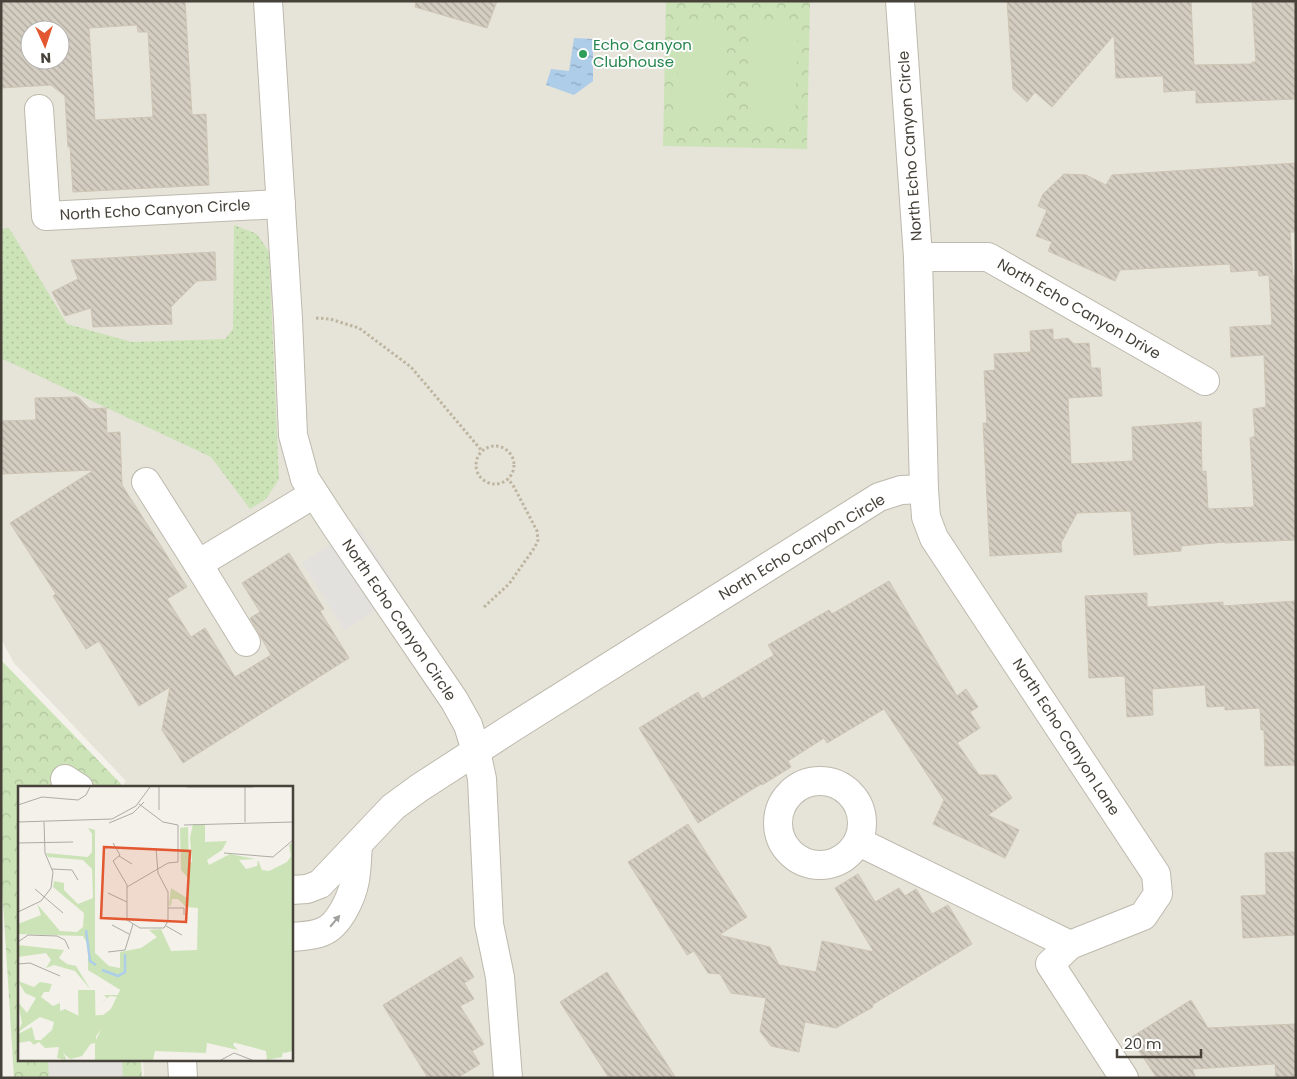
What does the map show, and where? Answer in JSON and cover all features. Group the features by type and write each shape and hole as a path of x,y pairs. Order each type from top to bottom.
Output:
{"street":[{"name":"North Echo Canyon Circle","path":"268,1 288,319 293,435 305,479 314,494 454,700 468,725 482,779 489,924 500,978 508,1078"},
{"name":"North Echo Canyon Circle","path":"292,890 320,884 394,807 419,788 476,751 880,497 901,490 924,488 918,257 900,1"},
{"name":"North Echo Canyon Circle","path":"39,109 46,216 281,204"},
{"name":"North Echo Canyon Drive","path":"918,257 988,257 1205,381"},
{"path":"146,482 246,642"},
{"name":"North Echo Canyon Lane","path":"924,488 926,517 934,538 1156,874 1158,894 1143,916 1070,945 1050,964 1124,1078"},
{"path":"198,564 314,494"},
{"path":"859,842 1070,945"},
{"path":"292,937 323,932 335,924 355,881 358,845"},
{"path":"182,1062 183,1078"}],"path":[{"path":"288,319 330,319 359,328 411,367 482,451"},
{"path":"491,447 501,447 509,452 514,461 513,471 508,479 499,484 489,483 481,478 476,470 477,460 482,451 491,447"},
{"path":"484,607 509,584 538,540 537,531 508,479"}],"shaded area":[{"path":"1,1 1296,1 1296,1078 144,1078 143,1062 292,1062 292,786 122,786 126,781 14,663 1,639"},
{"path":"359,527 401,594 345,630 302,563"},
{"path":"48,1062 122,1062 123,1078 49,1078"}],"green space":[{"path":"666,1 810,1 807,149 663,146"},
{"path":"679,21 726,22 723,122 676,120"},
{"path":"750,22 798,23 795,123 748,121"},
{"path":"234,225 257,234 269,252 279,479 266,499 250,509 211,457 5,360 1,360 1,229 9,228 67,324 132,342 225,339 233,329"},
{"path":"1,660 122,785 18,786 18,1062 141,1062 142,1078 14,1078 1,870"}],"water":[{"name":"Echo Canyon Clubhouse","path":"574,38 593,39 593,81 574,95 546,85 551,69 569,71"}],"building":[{"path":"1,1 185,1 192,115 206,114 209,185 73,192 65,96 51,85 1,88","holes":["137,25 138,32 148,32 153,117 95,120 89,28"]},
{"path":"416,1 497,1 487,28 415,7"},
{"path":"1007,1 1191,1 1194,65 1252,64 1252,62 1256,62 1252,1 1296,1 1296,99 1196,103 1196,90 1164,92 1163,76 1116,78 1114,35 1052,107 1035,92 1027,102 1013,89"},
{"path":"1296,163 1296,232 1290,232 1293,276 1296,276 1296,540 1225,542 1181,546 1181,551 1134,555 1131,511 1077,513 1061,543 1062,552 990,556 983,423 987,423 984,371 995,370 994,354 1031,352 1030,331 1053,329 1053,340 1068,338 1074,344 1089,343 1091,368 1100,368 1102,396 1068,398 1071,464 1133,461 1132,427 1201,422 1202,472 1206,471 1208,509 1254,507 1250,438 1255,436 1253,409 1266,407 1264,355 1231,357 1230,327 1272,325 1269,275 1259,276 1258,270 1231,272 1230,264 1120,270 1115,281 1048,251 1052,242 1036,236 1047,210 1038,206 1043,194 1064,174 1086,175 1106,185 1112,175"},
{"path":"215,252 216,280 197,281 171,307 172,324 93,327 91,308 65,316 52,292 78,279 71,260"},
{"path":"78,397 90,409 106,408 107,433 120,432 122,485 187,587 167,599 191,637 205,628 235,677 271,655 250,618 260,612 242,583 289,553 324,609 320,611 349,658 183,763 162,730 170,687 139,706 99,641 86,649 53,596 56,594 10,523 94,470 1,474 1,421 36,420 35,398"},
{"path":"889,581 957,696 966,689 978,707 970,712 980,728 957,743 979,775 996,775 1012,798 988,815 1019,830 1005,858 933,824 944,800 884,709 827,743 824,738 788,761 791,767 698,823 639,728 698,692 702,699 774,655 768,645 829,610 832,614"},
{"path":"1147,593 1147,607 1223,602 1223,606 1296,601 1296,765 1265,766 1264,730 1261,730 1260,708 1225,710 1225,706 1207,707 1205,685 1152,689 1153,715 1127,717 1125,676 1089,678 1085,596"},
{"path":"688,824 747,917 719,935 770,947 779,965 816,972 822,941 874,952 835,888 858,874 875,902 899,888 905,896 916,889 932,914 948,905 972,944 872,1005 873,1007 836,1028 805,1022 799,1052 771,1046 760,1031 766,998 731,993 720,974 708,973 694,951 687,955 628,862"},
{"path":"1296,852 1296,935 1243,938 1241,896 1266,895 1265,853"},
{"path":"461,957 474,977 464,983 474,999 460,1006 484,1044 472,1051 480,1064 457,1078 428,1078 383,1005"},
{"path":"607,972 676,1078 609,1078 560,1002"},
{"path":"1191,1000 1208,1028 1296,1024 1296,1078 1276,1078 1275,1064 1192,1069 1196,1078 1157,1078 1130,1038"}],"place":[{"name":"Echo Canyon Clubhouse","path":"583,54"}]}
